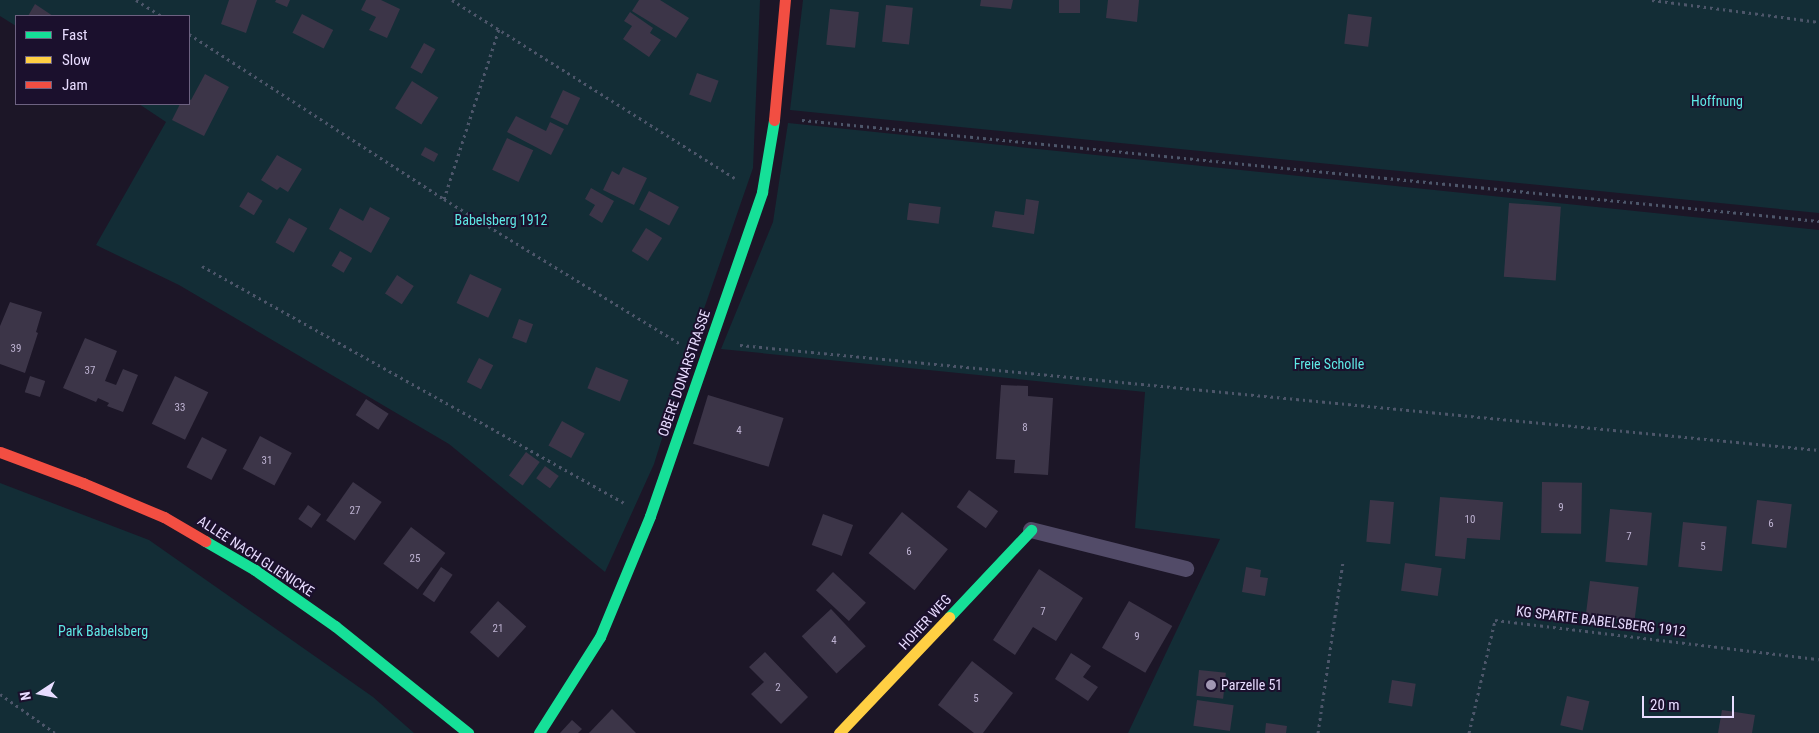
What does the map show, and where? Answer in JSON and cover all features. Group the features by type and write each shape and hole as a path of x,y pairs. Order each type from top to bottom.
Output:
{"street":[{"name":"OBERE DONARSTRASSE","path":"539,733 600,637 650,516 762,192 774,118 785,0"},
{"name":"ALLEE NACH GLIENICKE","path":"0,452 82,482 164,517 255,570 335,626 468,733"},
{"name":"HOHER WEG","path":"840,733 1031,530"}],"lane":[{"path":"1031,530 1186,569"}],"path":[{"path":"136,0 160,15"},
{"path":"452,0 739,180"},
{"path":"1652,0 1819,22"},
{"path":"444,199 499,29"},
{"path":"190,35 444,199 690,349 710,342 1819,450"},
{"path":"774,118 1819,221"},
{"path":"202,266 625,503"},
{"path":"1318,733 1343,561"},
{"name":"KG SPARTE BABELSBERG 1912","path":"1469,733 1495,620 1819,659"},
{"path":"0,694 55,733"}],"green space":[{"name":"Babelsberg 1912","path":"0,0 760,0 753,168 690,349 654,464 605,572 449,444 179,285 96,245 166,122 140,105 190,105 190,15 15,15 15,25 0,16"},
{"name":"Hoffnung","path":"803,0 1819,0 1819,213 790,110"},
{"name":"Freie Scholle","path":"788,123 1819,230 1819,733 1128,733 1220,539 1135,528 1145,392 721,349 773,222"},
{"name":"Park Babelsberg","path":"0,483 149,540 373,697 414,733 0,733"}],"building":[{"path":"229,0 257,0 246,33 221,24"},
{"path":"276,0 290,0 287,7 275,2"},
{"path":"366,0 381,0 400,9 387,38 369,30 376,17 361,10"},
{"path":"639,0 660,0 689,18 676,38 632,11"},
{"path":"981,0 1013,0 1011,9 980,6"},
{"path":"1059,0 1080,0 1080,13 1059,13"},
{"path":"1108,0 1139,0 1137,22 1106,18"},
{"path":"35,4 52,15 29,15"},
{"path":"886,5 913,8 909,45 882,42"},
{"path":"830,9 859,12 855,48 826,45"},
{"path":"630,12 653,28 650,33 661,40 649,57 623,39 632,26 624,21"},
{"path":"302,14 333,30 324,49 292,33"},
{"path":"1348,14 1372,17 1368,47 1344,44"},
{"path":"424,43 435,49 422,74 410,67"},
{"path":"697,73 719,81 711,102 689,95"},
{"path":"205,74 229,87 204,136 172,120 180,105 190,105"},
{"path":"412,81 438,97 421,125 395,108"},
{"path":"563,90 580,98 568,125 550,117"},
{"path":"516,116 546,131 550,122 564,129 551,155 507,132"},
{"path":"507,138 533,150 518,182 492,170"},
{"path":"425,147 438,154 434,162 421,155"},
{"path":"277,155 302,169 288,192 280,187 277,190 261,180"},
{"path":"623,167 647,178 634,205 603,190 612,171 619,175"},
{"path":"591,188 614,201 602,223 589,215 595,205 585,199"},
{"path":"649,191 679,207 669,226 639,210"},
{"path":"248,192 263,201 254,215 239,207"},
{"path":"1026,199 1039,201 1034,234 992,227 995,211 1024,215"},
{"path":"909,203 941,207 939,224 907,220"},
{"path":"1509,203 1561,207 1556,280 1504,277"},
{"path":"370,207 390,218 371,253 329,229 340,208 363,221"},
{"path":"289,218 307,228 294,253 275,242"},
{"path":"646,228 662,238 648,261 632,251"},
{"path":"340,251 352,258 344,273 332,266"},
{"path":"470,274 502,289 488,318 456,303"},
{"path":"397,275 414,286 402,304 385,293"},
{"path":"10,302 42,312 36,332 38,333 25,373 0,364 0,326"},
{"path":"519,319 533,324 526,343 512,338"},
{"path":"85,338 117,351 105,381 116,385 123,369 138,375 123,412 107,406 109,403 98,398 96,402 63,388"},
{"path":"479,358 493,365 481,389 467,382"},
{"path":"596,367 628,380 620,401 587,388"},
{"path":"30,376 45,381 40,397 25,392"},
{"path":"175,376 208,392 185,440 152,424"},
{"path":"1001,385 1028,386 1028,396 1053,398 1048,475 1014,473 1015,460 996,459"},
{"path":"708,395 784,418 769,467 693,444"},
{"path":"366,399 389,414 378,430 356,415"},
{"path":"562,421 585,434 571,458 548,445"},
{"path":"260,436 292,453 274,486 243,469"},
{"path":"202,437 227,450 212,480 187,467"},
{"path":"526,452 540,462 523,485 509,475"},
{"path":"545,466 559,476 550,488 536,478"},
{"path":"353,482 382,502 355,541 326,521"},
{"path":"1542,482 1582,483 1581,534 1541,533"},
{"path":"969,490 998,511 986,528 957,507"},
{"path":"1440,497 1503,502 1500,540 1467,538 1465,559 1435,556"},
{"path":"1370,500 1394,502 1390,544 1366,542"},
{"path":"1757,500 1792,504 1786,548 1752,544"},
{"path":"308,505 321,514 311,528 298,519"},
{"path":"1610,509 1652,513 1647,565 1605,562"},
{"path":"902,512 948,549 914,590 869,553"},
{"path":"823,514 853,525 842,556 812,545"},
{"path":"1683,522 1727,527 1722,571 1678,567"},
{"path":"411,527 445,553 418,590 383,564"},
{"path":"1405,563 1442,568 1438,596 1401,591"},
{"path":"441,567 453,575 434,602 423,594"},
{"path":"1246,567 1261,570 1260,577 1268,578 1265,596 1242,592"},
{"path":"1039,569 1083,598 1056,641 1033,627 1015,655 993,640"},
{"path":"833,572 866,603 849,621 816,590"},
{"path":"1590,581 1639,587 1634,621 1586,615"},
{"path":"498,601 526,626 498,658 470,632"},
{"path":"1129,601 1172,626 1145,673 1102,648"},
{"path":"831,609 866,646 837,674 802,636"},
{"path":"765,652 808,697 781,724 751,694 764,682 749,667"},
{"path":"1071,653 1091,666 1083,677 1098,687 1088,701 1055,679"},
{"path":"972,661 1013,693 983,733 974,733 938,705"},
{"name":"Parzelle 51","path":"1199,670 1226,673 1223,699 1196,696"},
{"path":"1392,680 1416,684 1412,706 1388,703"},
{"path":"1567,696 1589,701 1583,730 1560,725"},
{"path":"1197,700 1234,705 1230,731 1193,726"},
{"path":"612,709 636,733 589,733"},
{"path":"1722,710 1755,715 1752,733 1718,733"},
{"path":"572,720 582,729 578,733 560,733"},
{"path":"1266,723 1287,726 1286,733 1265,733"}],"traffic: fast":[{"path":"539,733 600,637 650,516 762,192 774,120"},
{"path":"949,617 1031,530"},
{"path":"205,541 255,570 335,626 468,733"}],"traffic: slow":[{"path":"839,733 949,617"}],"traffic: jam":[{"path":"774,120 785,0"},
{"path":"0,452 83,483 164,517 205,541"}],"place":[{"name":"Parzelle 51","path":"1211,685"}]}
